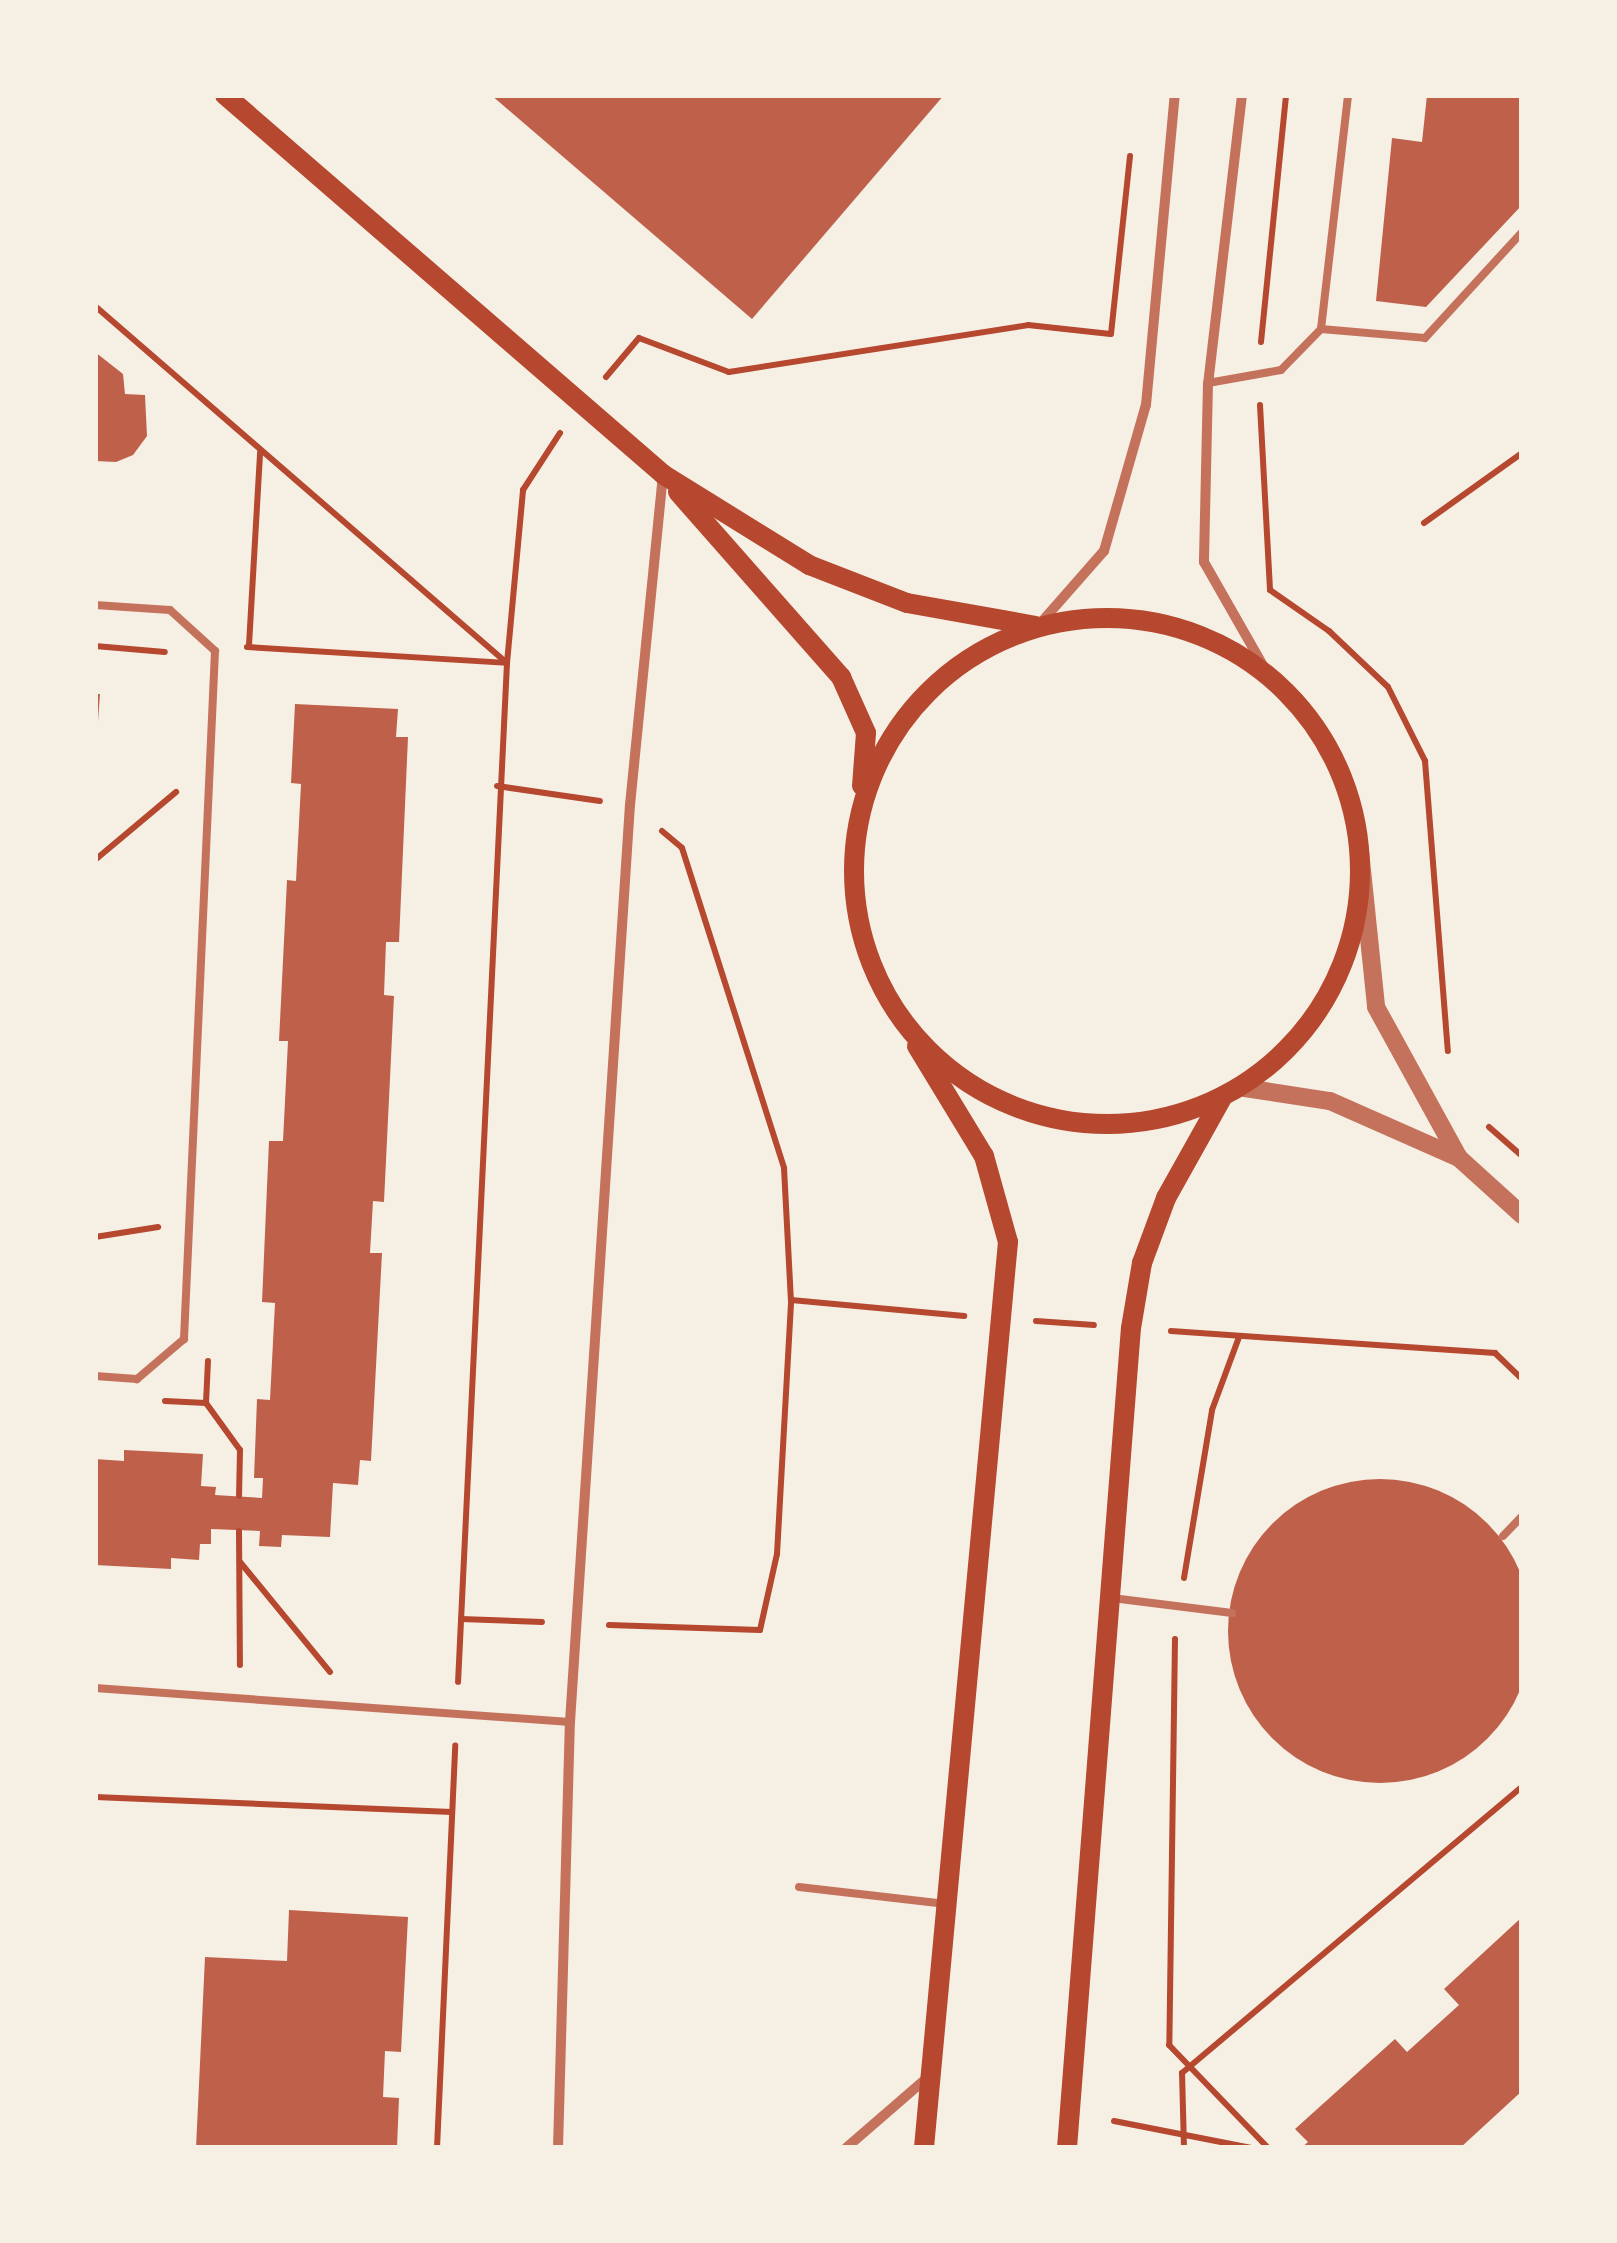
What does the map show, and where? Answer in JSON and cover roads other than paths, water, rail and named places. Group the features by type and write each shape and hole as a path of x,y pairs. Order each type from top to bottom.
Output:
{"main road":[{"path":"225,95 664,475 809,565 907,603 1038,626"},
{"path":"664,475 841,677 866,734 852,885 867,958 984,1156 1008,1242 924,2148"},
{"path":"860,810 884,748 924,694 977,652 1038,626 1099,617 1160,622 1218,643 1269,676 1322,740 1346,785 1360,851 1355,925 1329,995 1284,1054 1230,1092 1138,1124 1050,1119 968,1084 903,1024"},
{"path":"1067,2148 1110,1597 1142,1263 1166,1198 1230,1092"}],"street":[{"path":"1038,626 1104,551 1146,405 1175,95"},
{"path":"1242,95 1208,383 1204,562 1269,676"},
{"path":"558,2148 570,1722 630,805 664,475"},
{"path":"1360,851 1376,1007 1459,1158"},
{"path":"1230,1092 1330,1101 1459,1158 1522,1214"},
{"path":"846,2148 930,2076"}],"lane":[{"path":"1208,383 1281,370 1321,330 1348,95"},
{"path":"1321,330 1425,338 1522,232"},
{"path":"95,604 170,610 215,651 184,1338 137,1379 95,1376"},
{"path":"1502,1536 1522,1516"},
{"path":"1110,1597 1232,1613"},
{"path":"95,1688 456,1718 570,1722"},
{"path":"799,1887 946,1904"}]}
